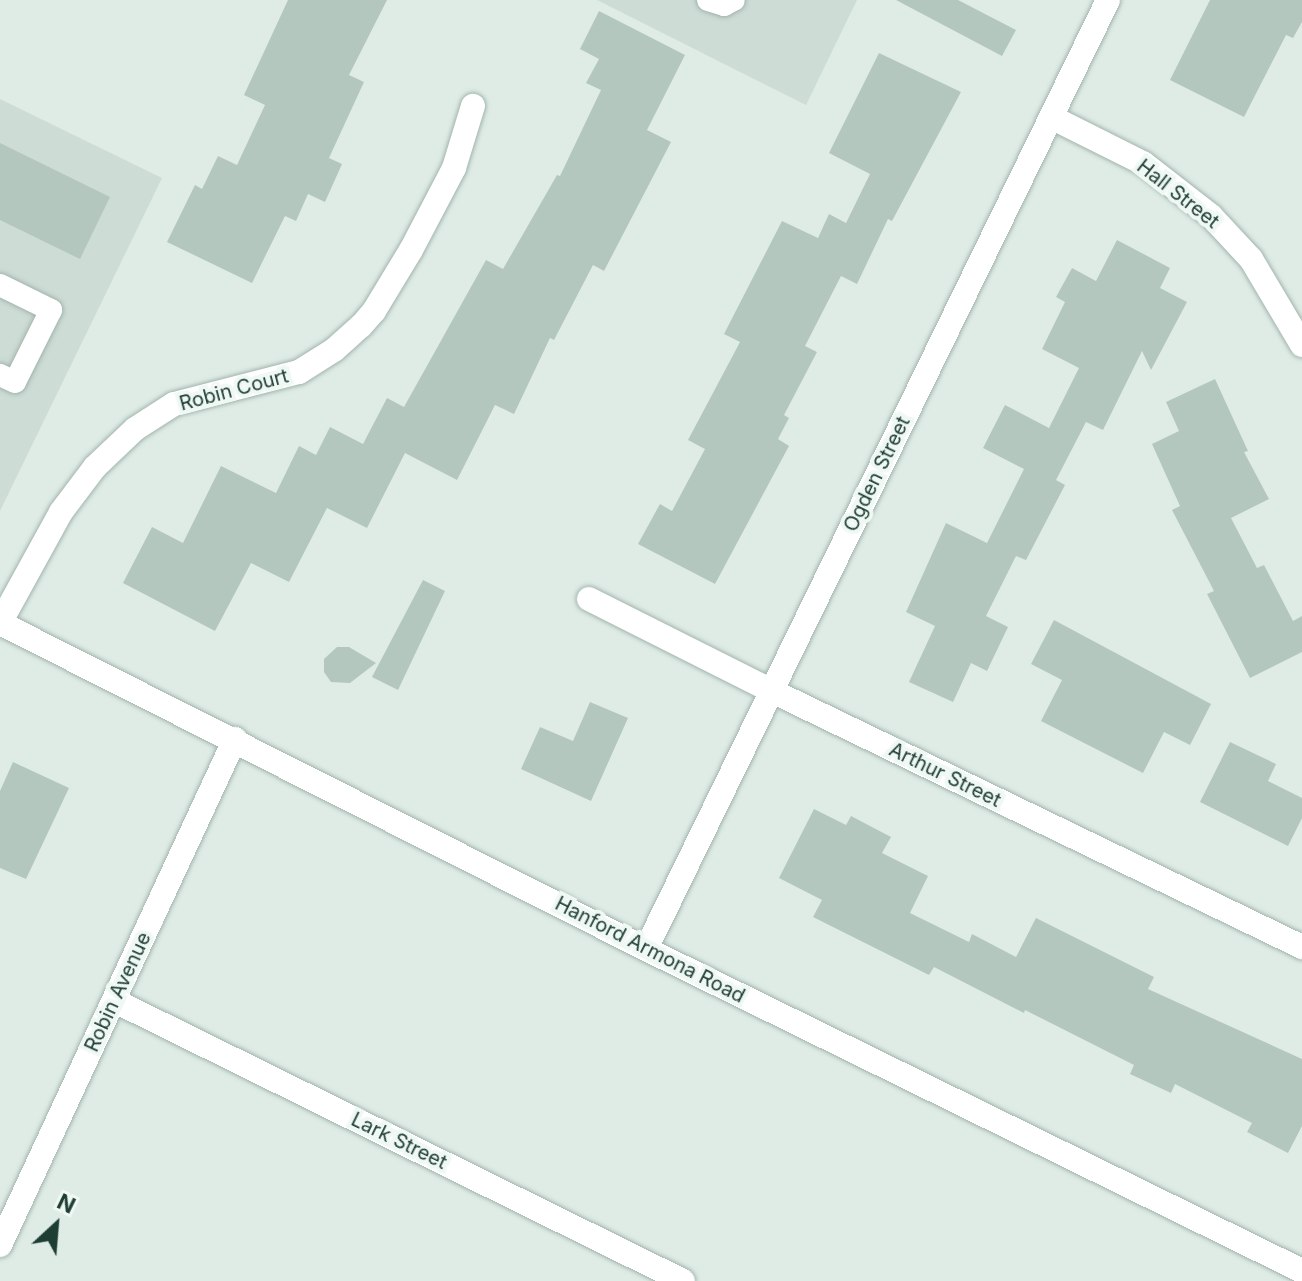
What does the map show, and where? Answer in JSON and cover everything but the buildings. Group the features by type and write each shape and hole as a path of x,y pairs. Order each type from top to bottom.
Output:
{"street":[{"name":"Ogden Street","path":"646,949 1108,0"},
{"name":"Robin Court","path":"0,623 61,512 95,467 135,429 174,404 299,372 334,350 368,319 411,250 454,168 473,106"},
{"name":"Hall Street","path":"1051,117 1143,163 1211,216 1251,259 1302,345"},
{"name":"Arthur Street","path":"589,599 772,691 1302,947"},
{"name":"Hanford Armona Road","path":"0,623 646,949 1302,1271"},
{"name":"Robin Avenue","path":"0,1245 235,739"},
{"name":"Lark Street","path":"115,1001 683,1281"}],"lane":[{"path":"708,0 724,5 734,0"},
{"path":"0,285 51,310 15,382 0,375"}],"shaded area":[{"path":"597,0 857,0 806,105"},
{"path":"0,99 162,178 0,511"}]}
